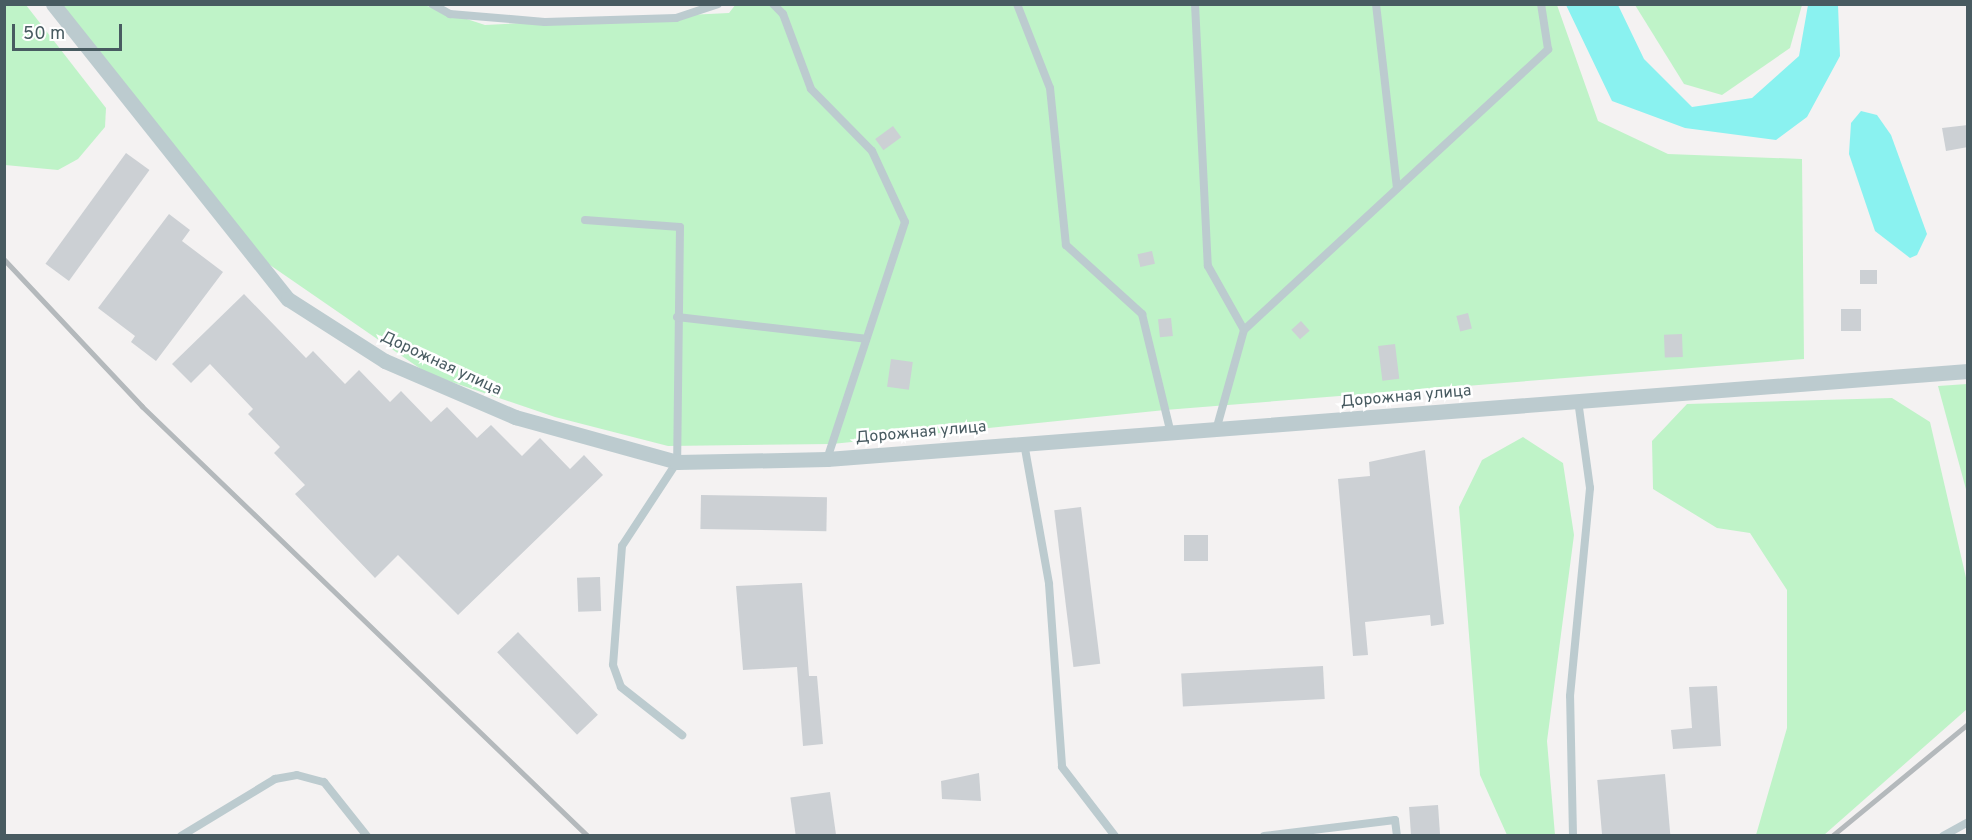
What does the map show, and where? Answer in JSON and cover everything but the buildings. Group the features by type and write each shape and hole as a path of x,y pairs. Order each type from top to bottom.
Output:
{"street":[{"name":"Дорожная улица","path":"53,4 288,299 385,361 516,417 677,462 827,459 1024,442 1216,431 1578,400 1968,371"}],"lane":[{"path":"432,4 450,14 545,22 676,18 718,4"},
{"path":"773,4 783,14 811,89 872,151 905,222 827,459"},
{"path":"1017,4 1050,88 1066,245 1142,314 1171,434"},
{"path":"1195,4 1208,266 1244,330"},
{"path":"1376,4 1397,188"},
{"path":"1216,431 1244,330 1548,49 1540,4"},
{"path":"585,220 680,227 677,317 677,462 622,546 613,665 621,687 682,735"},
{"path":"677,317 866,339"},
{"path":"1573,836 1570,696 1590,488 1578,400"},
{"path":"1024,442 1049,584 1062,767 1115,836"},
{"path":"181,836 275,779 297,775 324,782 367,836"},
{"path":"1264,836 1395,820 1397,836"},
{"path":"1943,836 1968,822"}],"green space":[{"path":"5,4 26,5 106,108 105,127 78,159 58,170 5,165"},
{"path":"421,4 485,25 729,13 736,4 1557,5 1598,121 1668,154 1802,159 1804,359 1165,410 832,444 668,446 555,417 428,374 267,263 62,5"},
{"path":"1635,5 1802,5 1790,48 1722,95 1684,84"},
{"path":"1968,384 1967,493 1938,386"},
{"path":"1892,398 1930,422 1967,582 1967,709 1824,835 1756,835 1787,728 1787,590 1750,533 1717,528 1653,489 1652,441 1687,404"},
{"path":"1523,437 1563,463 1574,535 1547,741 1555,835 1507,835 1480,775 1459,507 1482,460"}],"water":[{"path":"1566,5 1618,5 1644,59 1692,107 1752,98 1799,56 1808,5 1838,5 1840,56 1807,117 1776,140 1685,128 1612,101"},
{"path":"1861,111 1877,115 1891,135 1927,234 1917,255 1910,258 1875,231 1849,154 1851,123"}],"railway":[{"path":"4,259 142,406 588,836"},
{"path":"1832,836 1968,724"}]}
